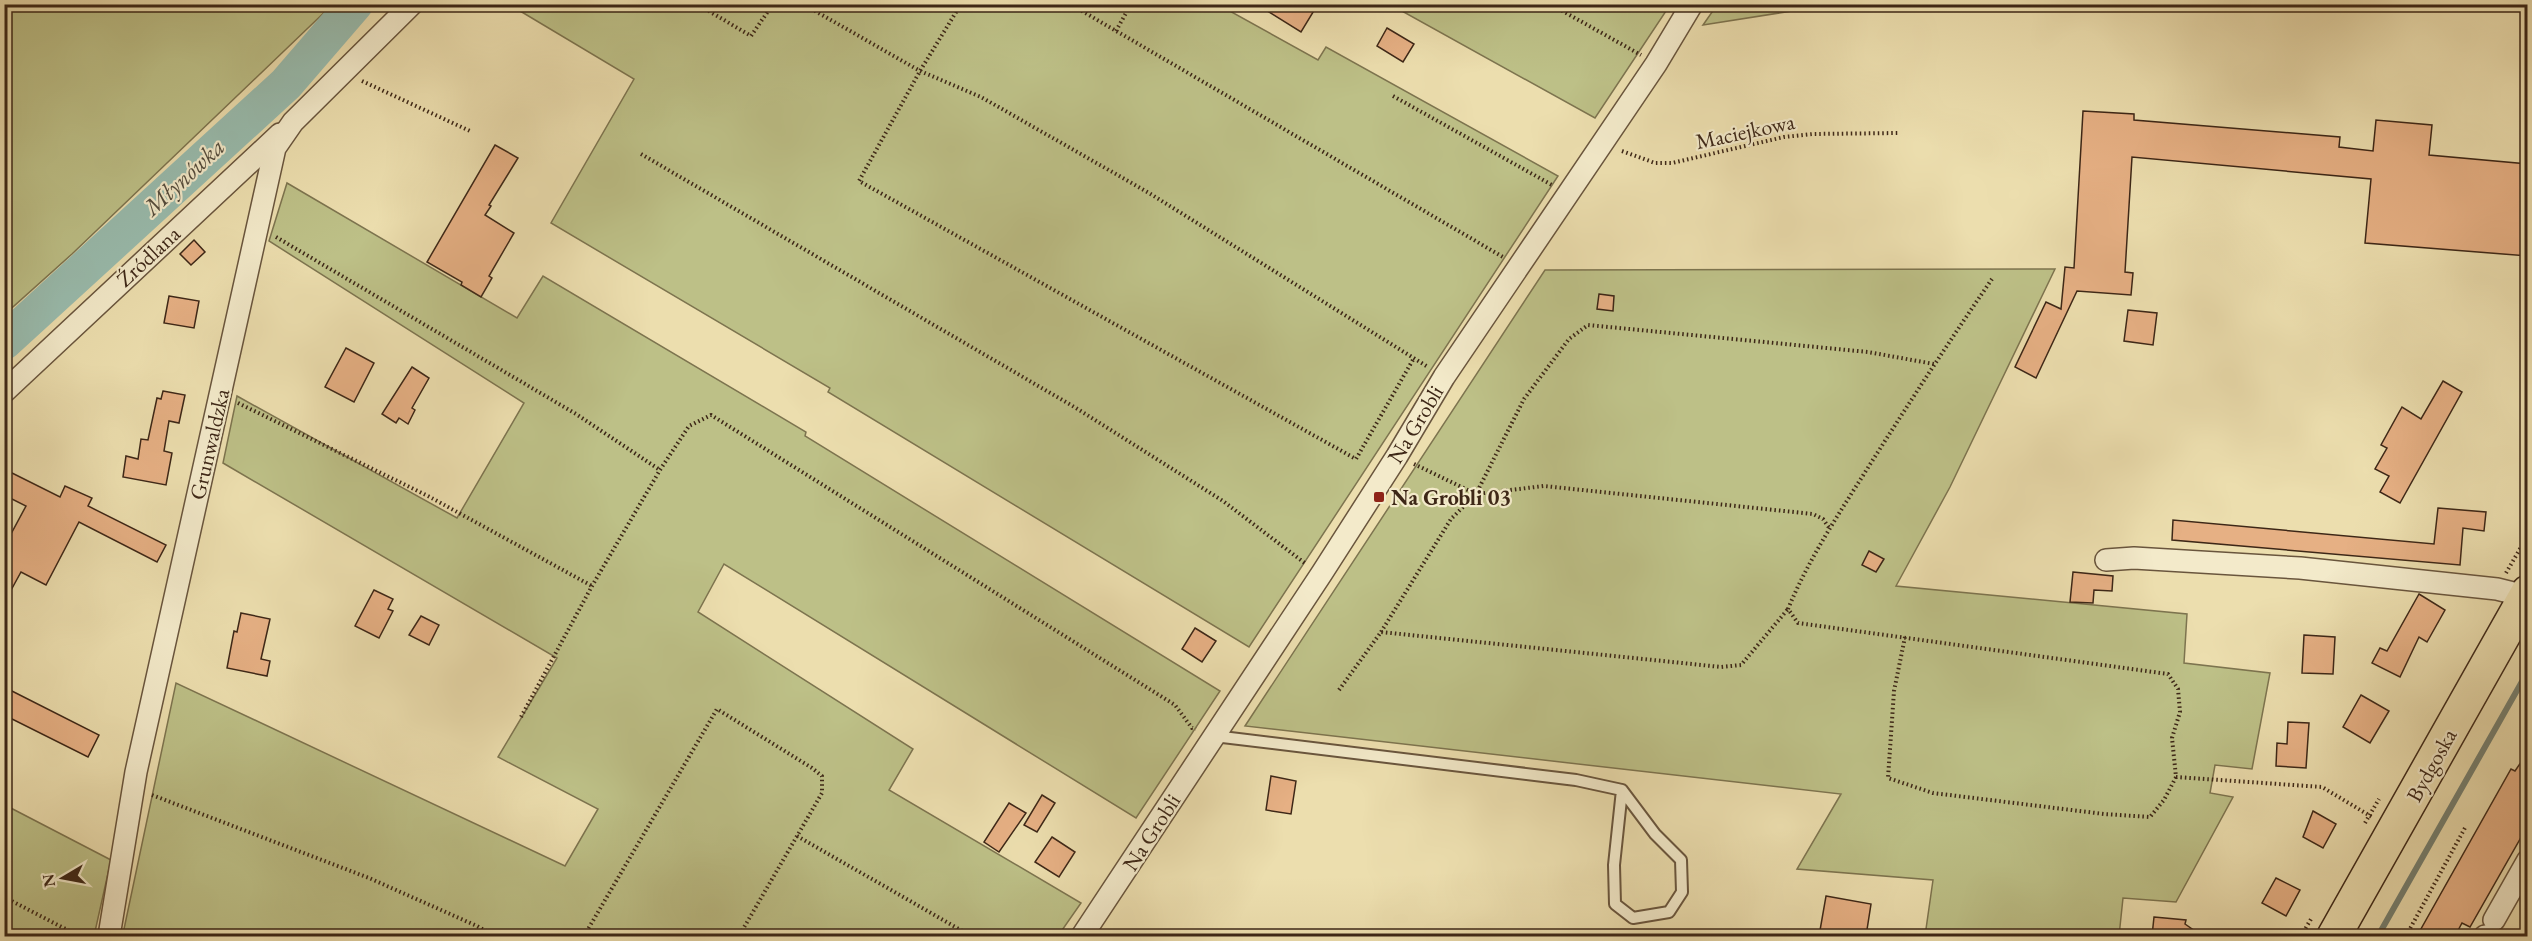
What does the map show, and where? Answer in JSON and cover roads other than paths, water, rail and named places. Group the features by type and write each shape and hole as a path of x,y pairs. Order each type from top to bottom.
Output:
{"main road":[{"name":"Bydgoska","path":"2334,936 2526,594"}],"street":[{"name":"Grunwaldzka","path":"109,936 136,772 275,148 293,122 412,4"},
{"name":"Na Grobli","path":"1082,936 1322,573 1397,456 1444,377 1656,64 1692,4"},
{"name":"Źródlana","path":"4,392 293,122"},
{"path":"2106,560 2134,558 2300,568 2526,594"},
{"path":"2488,931 2528,860"}],"lane":[{"path":"1214,736 1576,780 1622,790 1654,834 1681,860 1682,892 1669,912 1634,918 1615,904 1614,865 1622,790"}],"waterway":[{"name":"Młynówka","path":"4,342 286,84 355,4"},
{"path":"2378,936 2528,671"}],"place":[{"name":"Na Grobli 03","path":"1379,497"}]}
